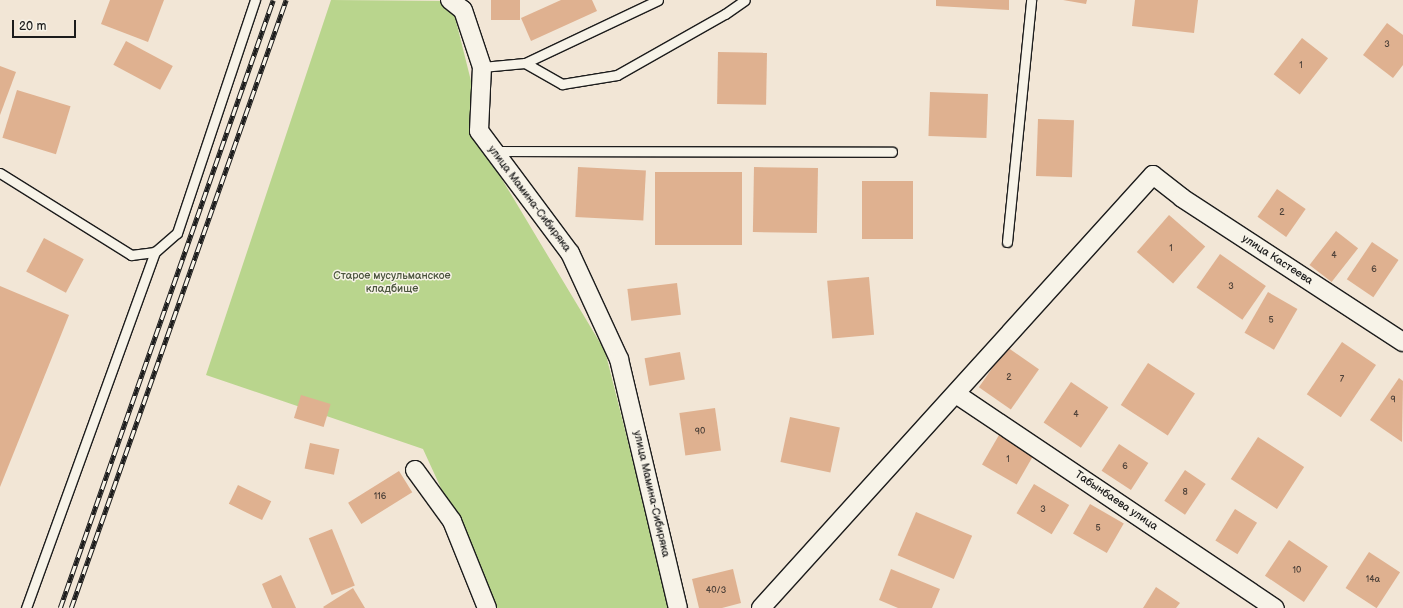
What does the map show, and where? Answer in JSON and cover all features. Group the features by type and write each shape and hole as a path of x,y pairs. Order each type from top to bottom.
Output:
{"street":[{"name":"улица Мамина-Сибиряка","path":"450,0 463,10 482,67 479,131 570,253 619,359 678,608"},
{"name":"улица Кастеева","path":"956,394 1153,175 1182,198 1403,342"},
{"path":"761,608 956,394"},
{"name":"Табынбаева улица","path":"956,394 1275,608"},
{"path":"414,470 452,521 487,608"}],"lane":[{"path":"26,608 155,252 177,233 255,0"},
{"path":"482,67 525,62 658,0"},
{"path":"525,62 562,84 617,76 725,14 745,0"},
{"path":"1007,242 1031,0"},
{"path":"493,150 892,152"},
{"path":"0,173 131,255 155,252"}],"green space":[{"name":"Старое мусульманское кладбище","path":"331,0 451,1 491,161 605,351 670,608 496,608 423,449 206,375"}],"building":[{"path":"110,0 164,0 148,42 101,24"},
{"path":"491,0 520,0 520,20 491,20"},
{"path":"561,0 592,0 597,11 531,41 521,18"},
{"path":"936,0 1009,0 1009,10 936,6"},
{"path":"1063,0 1087,0 1086,4"},
{"path":"1135,0 1198,0 1194,33 1132,26"},
{"path":"1387,23 1403,35 1403,65 1393,78 1363,55"},
{"path":"1302,38 1328,58 1300,95 1274,74"},
{"path":"126,41 173,66 160,90 113,65"},
{"path":"718,52 767,53 766,105 717,104"},
{"path":"0,66 16,72 0,115"},
{"path":"17,90 71,106 56,154 2,138"},
{"path":"930,92 988,94 986,138 928,136"},
{"path":"1038,119 1074,120 1072,177 1036,176"},
{"path":"578,167 646,171 643,220 575,217"},
{"path":"754,167 818,168 817,233 753,232"},
{"path":"655,172 742,172 742,245 655,245"},
{"path":"862,181 913,181 913,239 862,239"},
{"path":"1277,189 1306,209 1286,237 1257,217"},
{"path":"1169,215 1205,246 1173,283 1137,252"},
{"path":"1336,231 1358,248 1332,282 1310,265"},
{"path":"44,238 84,259 66,293 26,272"},
{"path":"1372,242 1399,260 1373,297 1347,279"},
{"path":"1220,254 1266,286 1242,320 1196,288"},
{"path":"869,277 874,335 832,338 827,281"},
{"path":"677,283 681,315 631,321 627,289"},
{"path":"0,286 69,315 0,487"},
{"path":"1268,292 1297,309 1274,350 1244,333"},
{"path":"1342,342 1376,365 1341,417 1307,394"},
{"path":"1007,347 1039,369 1011,410 979,387"},
{"path":"680,352 685,380 649,386 645,358"},
{"path":"1148,363 1195,393 1168,435 1121,405"},
{"path":"1399,378 1403,381 1402,442 1370,420"},
{"path":"1071,382 1108,407 1081,448 1044,423"},
{"path":"301,395 331,404 324,427 294,418"},
{"path":"715,408 721,451 685,456 679,413"},
{"path":"790,417 840,428 830,473 780,462"},
{"path":"999,435 1034,455 1017,484 982,464"},
{"path":"1258,437 1304,467 1277,509 1231,479"},
{"path":"310,443 339,449 334,475 305,468"},
{"path":"1119,444 1148,463 1131,490 1102,471"},
{"path":"1185,470 1206,484 1185,515 1164,501"},
{"path":"399,471 412,492 361,524 348,503"},
{"path":"1034,484 1069,505 1052,534 1016,513"},
{"path":"238,485 271,501 262,520 229,504"},
{"path":"1090,504 1124,524 1107,553 1073,533"},
{"path":"1235,509 1257,523 1237,554 1215,540"},
{"path":"916,512 972,536 954,579 898,555"},
{"path":"332,529 355,586 332,595 309,538"},
{"path":"1289,540 1328,566 1304,602 1265,576"},
{"path":"1369,552 1400,572 1377,608 1346,588"},
{"path":"733,569 741,603 722,608 699,608 692,579"},
{"path":"891,569 940,589 932,608 898,608 879,600"},
{"path":"281,575 296,608 272,608 262,584"},
{"path":"1156,587 1180,603 1176,608 1143,608"},
{"path":"353,588 365,608 323,607"}],"railway":[{"path":"60,608 273,0"},
{"path":"71,608 286,0"}]}
